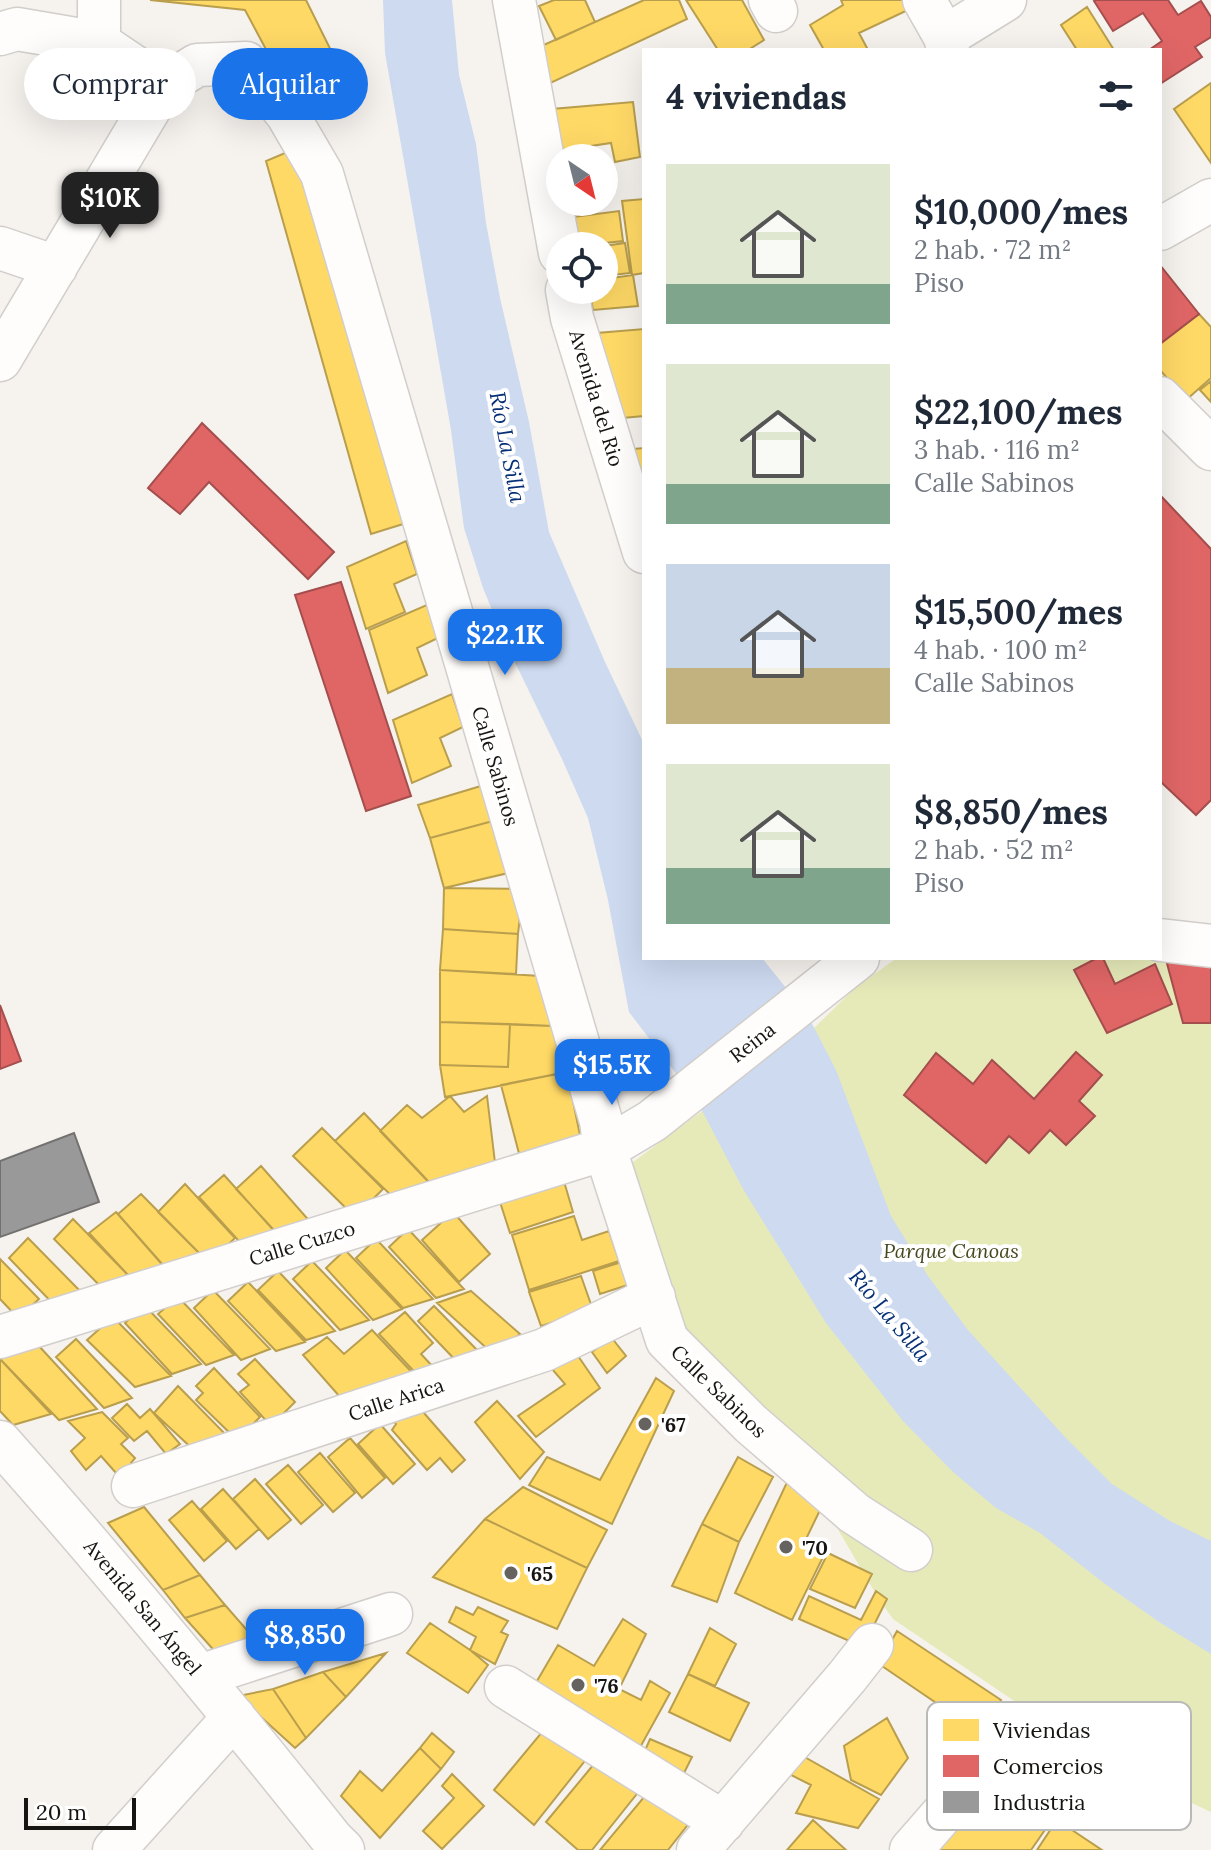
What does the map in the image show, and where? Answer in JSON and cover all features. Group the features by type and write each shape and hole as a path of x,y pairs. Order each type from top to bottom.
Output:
{"street":[{"path":"99,0 99,43"},
{"path":"924,0 946,44 1005,0"},
{"path":"516,1 556,232"},
{"path":"0,34 17,29 99,43 106,48"},
{"name":"Calle Sabinos","path":"196,66 246,63 287,114 322,174 601,1121 605,1149 667,1340 740,1413 854,1513 911,1550"},
{"path":"0,360 143,120"},
{"path":"1162,228 1211,200"},
{"path":"0,248 56,267"},
{"name":"Avenida del Rio","path":"570,304 642,546"},
{"path":"1162,400 1211,449"},
{"path":"1162,940 1211,946"},
{"name":"Reina","path":"605,1149 652,1121 856,960"},
{"name":"Calle Cuzco","path":"0,1337 605,1149"},
{"name":"Calle Arica","path":"133,1486 544,1350 654,1297"},
{"name":"Avenida San Ángel","path":"0,1442 234,1717 332,1846"},
{"path":"200,1676 391,1614"},
{"path":"506,1687 710,1836 872,1645"},
{"path":"114,1850 234,1717"},
{"path":"911,1850 928,1830"}],"green space":[{"name":"Parque Canoas","path":"1211,950 1211,1812 1191,1803 1191,1702 1016,1702 893,1619 816,1492 677,1325 629,1165 812,1030 856,987 894,960 1162,958"}],"water":[{"name":"Río La Silla","path":"383,0 452,0 459,75 476,144 500,298 529,422 549,532 642,740 642,960 764,960 807,1014 836,1070 891,1216 928,1276 968,1330 1112,1484 1170,1521 1211,1541 1211,1654 1105,1584 1040,1533 996,1508 953,1472 903,1421 826,1323 743,1189 697,1101 629,1012 608,900 588,818 506,644 483,588 464,528 451,430 385,53"}],"building: Viviendas":[{"path":"150,0 306,0 330,48 265,48 245,10"},
{"path":"554,0 585,0 595,22 556,40 539,6"},
{"path":"644,0 679,0 687,19 544,86 528,52"},
{"path":"686,0 742,0 764,40 751,48 717,48"},
{"path":"841,0 905,0 910,9 859,33 867,48 823,48 810,25 843,5"},
{"path":"1087,7 1113,48 1076,48 1061,25"},
{"path":"1211,83 1211,163 1174,109"},
{"path":"633,102 640,157 618,161 618,144 557,144 552,109"},
{"path":"292,150 332,251 416,520 371,534 266,161"},
{"path":"642,199 642,273 632,275 622,201"},
{"path":"618,211 623,241 618,242 618,232 576,232 573,217 618,216"},
{"path":"625,243 630,273 618,274 618,244"},
{"path":"633,275 638,306 593,310 592,304 618,304 618,277"},
{"path":"1199,314 1211,327 1211,378 1186,400 1162,372 1162,342"},
{"path":"642,329 642,416 611,419 597,333"},
{"path":"1211,381 1211,402 1200,390"},
{"path":"642,448 642,479 634,449"},
{"path":"406,541 417,574 394,584 405,612 366,629 347,567"},
{"path":"429,604 440,637 417,648 427,675 388,693 369,630"},
{"path":"452,694 463,727 440,738 451,766 412,783 393,720"},
{"path":"494,782 504,818 430,838 418,805"},
{"path":"504,818 517,871 444,888 430,838"},
{"path":"444,888 523,889 518,934 443,929"},
{"path":"443,929 518,934 516,974 440,970"},
{"path":"440,970 556,977 552,1026 440,1022"},
{"path":"440,1022 510,1024 508,1067 440,1065"},
{"path":"510,1024 552,1026 567,1072 445,1097 440,1065 508,1067"},
{"path":"567,1072 582,1145 521,1161 501,1085"},
{"path":"450,1096 464,1112 487,1096 496,1171 438,1192 380,1131 407,1105 422,1118"},
{"path":"364,1113 428,1181 400,1204 335,1141"},
{"path":"322,1128 383,1189 355,1217 293,1156"},
{"path":"261,1166 313,1225 285,1242 236,1189"},
{"path":"224,1175 276,1233 247,1250 199,1197"},
{"path":"563,1178 573,1212 510,1233 499,1199"},
{"path":"185,1184 235,1238 209,1263 158,1212"},
{"path":"141,1194 209,1263 171,1274 118,1214"},
{"path":"116,1212 167,1270 142,1290 89,1233"},
{"path":"453,1212 490,1254 459,1282 422,1240"},
{"path":"574,1216 582,1240 609,1231 619,1261 529,1290 512,1235"},
{"path":"73,1219 127,1274 107,1293 54,1239"},
{"path":"408,1229 464,1289 436,1298 389,1247"},
{"path":"28,1238 83,1294 62,1313 9,1258"},
{"path":"376,1239 433,1299 403,1308 356,1258"},
{"path":"345,1250 402,1309 373,1320 326,1268"},
{"path":"0,1259 39,1299 18,1318 0,1299"},
{"path":"628,1260 634,1283 600,1294 593,1271"},
{"path":"312,1261 369,1320 340,1330 293,1279"},
{"path":"278,1271 335,1331 306,1340 258,1290"},
{"path":"581,1276 593,1310 541,1326 529,1292"},
{"path":"248,1282 305,1342 276,1351 228,1301"},
{"path":"213,1290 270,1349 241,1360 194,1308"},
{"path":"471,1291 520,1334 494,1355 437,1303"},
{"path":"178,1297 234,1355 206,1365 158,1314"},
{"path":"144,1305 201,1364 172,1374 125,1323"},
{"path":"434,1306 479,1352 462,1367 418,1321"},
{"path":"405,1312 433,1343 421,1354 435,1369 423,1381 379,1334"},
{"path":"113,1317 171,1376 135,1387 87,1340"},
{"path":"372,1330 421,1382 348,1406 303,1355 327,1337 344,1354"},
{"path":"611,1337 626,1356 607,1373 592,1352"},
{"path":"76,1339 132,1398 104,1408 56,1357"},
{"path":"38,1345 97,1409 59,1420 0,1359"},
{"path":"576,1353 600,1388 536,1437 518,1416 565,1384 552,1369"},
{"path":"0,1359 51,1414 13,1425 0,1411"},
{"path":"255,1359 295,1402 271,1426 240,1392 249,1385 238,1374"},
{"path":"214,1368 260,1417 237,1440 196,1400 203,1393 196,1386"},
{"name":"'67","path":"656,1378 674,1391 612,1524 529,1485 547,1457 600,1480"},
{"path":"178,1386 232,1441 197,1453 154,1413"},
{"path":"497,1401 544,1452 520,1479 475,1422"},
{"path":"127,1404 140,1418 150,1409 180,1444 166,1454 147,1431 134,1441 112,1418"},
{"path":"417,1405 465,1460 452,1472 440,1458 427,1470 392,1430 396,1424 389,1415"},
{"path":"102,1412 128,1438 121,1444 135,1458 131,1463 142,1475 124,1482 101,1456 86,1470 71,1451 85,1438 68,1421"},
{"path":"380,1424 415,1464 393,1484 358,1444"},
{"path":"350,1438 385,1478 362,1498 328,1457"},
{"path":"320,1453 355,1493 333,1512 298,1472"},
{"path":"738,1457 773,1477 739,1542 702,1524"},
{"path":"288,1465 323,1505 301,1524 266,1484"},
{"name":"'70","path":"789,1478 822,1506 805,1541 825,1553 792,1620 735,1593"},
{"path":"255,1479 291,1520 268,1539 233,1499"},
{"path":"523,1487 607,1530 587,1568 485,1519"},
{"path":"223,1489 259,1529 236,1549 201,1509"},
{"path":"192,1501 227,1541 204,1561 169,1520"},
{"path":"144,1507 200,1575 163,1590 108,1523"},
{"name":"'65","path":"485,1519 587,1568 557,1629 433,1577"},
{"path":"702,1524 739,1542 717,1602 672,1586"},
{"path":"828,1553 872,1574 855,1608 810,1589"},
{"path":"200,1575 225,1605 185,1618 163,1590"},
{"path":"876,1591 887,1599 863,1647 799,1619 809,1596 861,1620"},
{"path":"225,1605 260,1645 220,1657 185,1618"},
{"path":"456,1607 473,1615 478,1607 508,1621 501,1632 508,1635 495,1664 470,1650 476,1637 449,1622"},
{"name":"'76","path":"623,1619 646,1634 619,1689 641,1700 650,1681 670,1693 637,1753 530,1693 558,1645 594,1666"},
{"path":"430,1623 488,1665 468,1693 407,1653"},
{"path":"710,1628 736,1644 715,1686 688,1674"},
{"path":"897,1631 1001,1700 935,1702 879,1664"},
{"path":"386,1653 346,1697 323,1672"},
{"path":"323,1672 346,1697 306,1738 273,1689"},
{"path":"688,1674 749,1703 730,1741 669,1712"},
{"path":"273,1689 306,1738 295,1748 238,1696"},
{"path":"887,1718 908,1758 881,1795 851,1780 844,1746"},
{"path":"547,1726 588,1757 534,1825 494,1790"},
{"path":"432,1733 454,1752 441,1769 420,1748"},
{"path":"650,1739 692,1757 680,1781 640,1762"},
{"path":"420,1748 441,1769 380,1838 341,1796 360,1771 382,1791"},
{"path":"801,1755 879,1799 858,1828 796,1813 811,1785 787,1773"},
{"path":"599,1758 640,1790 592,1850 578,1850 546,1822"},
{"path":"452,1774 484,1806 442,1849 423,1831 454,1798 442,1786"},
{"path":"649,1791 690,1822 668,1850 600,1850"},
{"path":"813,1820 846,1850 787,1850"},
{"path":"955,1830 1045,1830 1031,1850 939,1850"},
{"path":"1050,1830 1072,1830 1102,1850 1037,1850"}],"building: Comercios":[{"path":"1168,0 1178,15 1201,1 1211,17 1211,37 1195,47 1202,57 1162,83 1162,48 1152,48 1162,41 1143,13 1113,31 1094,1"},
{"path":"1162,268 1199,314 1162,342"},
{"path":"202,423 334,552 308,579 209,482 180,514 148,488"},
{"path":"1162,497 1211,549 1211,800 1196,815 1162,783"},
{"path":"341,582 411,796 366,811 295,595"},
{"path":"1165,956 1211,959 1211,1023 1183,1023"},
{"path":"1093,960 1104,960 1115,984 1155,964 1172,1004 1107,1033 1074,970"},
{"path":"0,1005 21,1061 0,1069"},
{"path":"1076,1052 1102,1075 1079,1101 1095,1116 1066,1145 1050,1130 1029,1153 1009,1136 986,1163 904,1095 936,1053 973,1084 992,1060 1034,1099"}],"building: Industria":[{"path":"74,1133 99,1202 0,1237 0,1161"}],"place":[{"name":"'67","path":"645,1424"},
{"name":"'70","path":"786,1547"},
{"name":"'65","path":"511,1573"},
{"name":"'76","path":"578,1685"}]}
